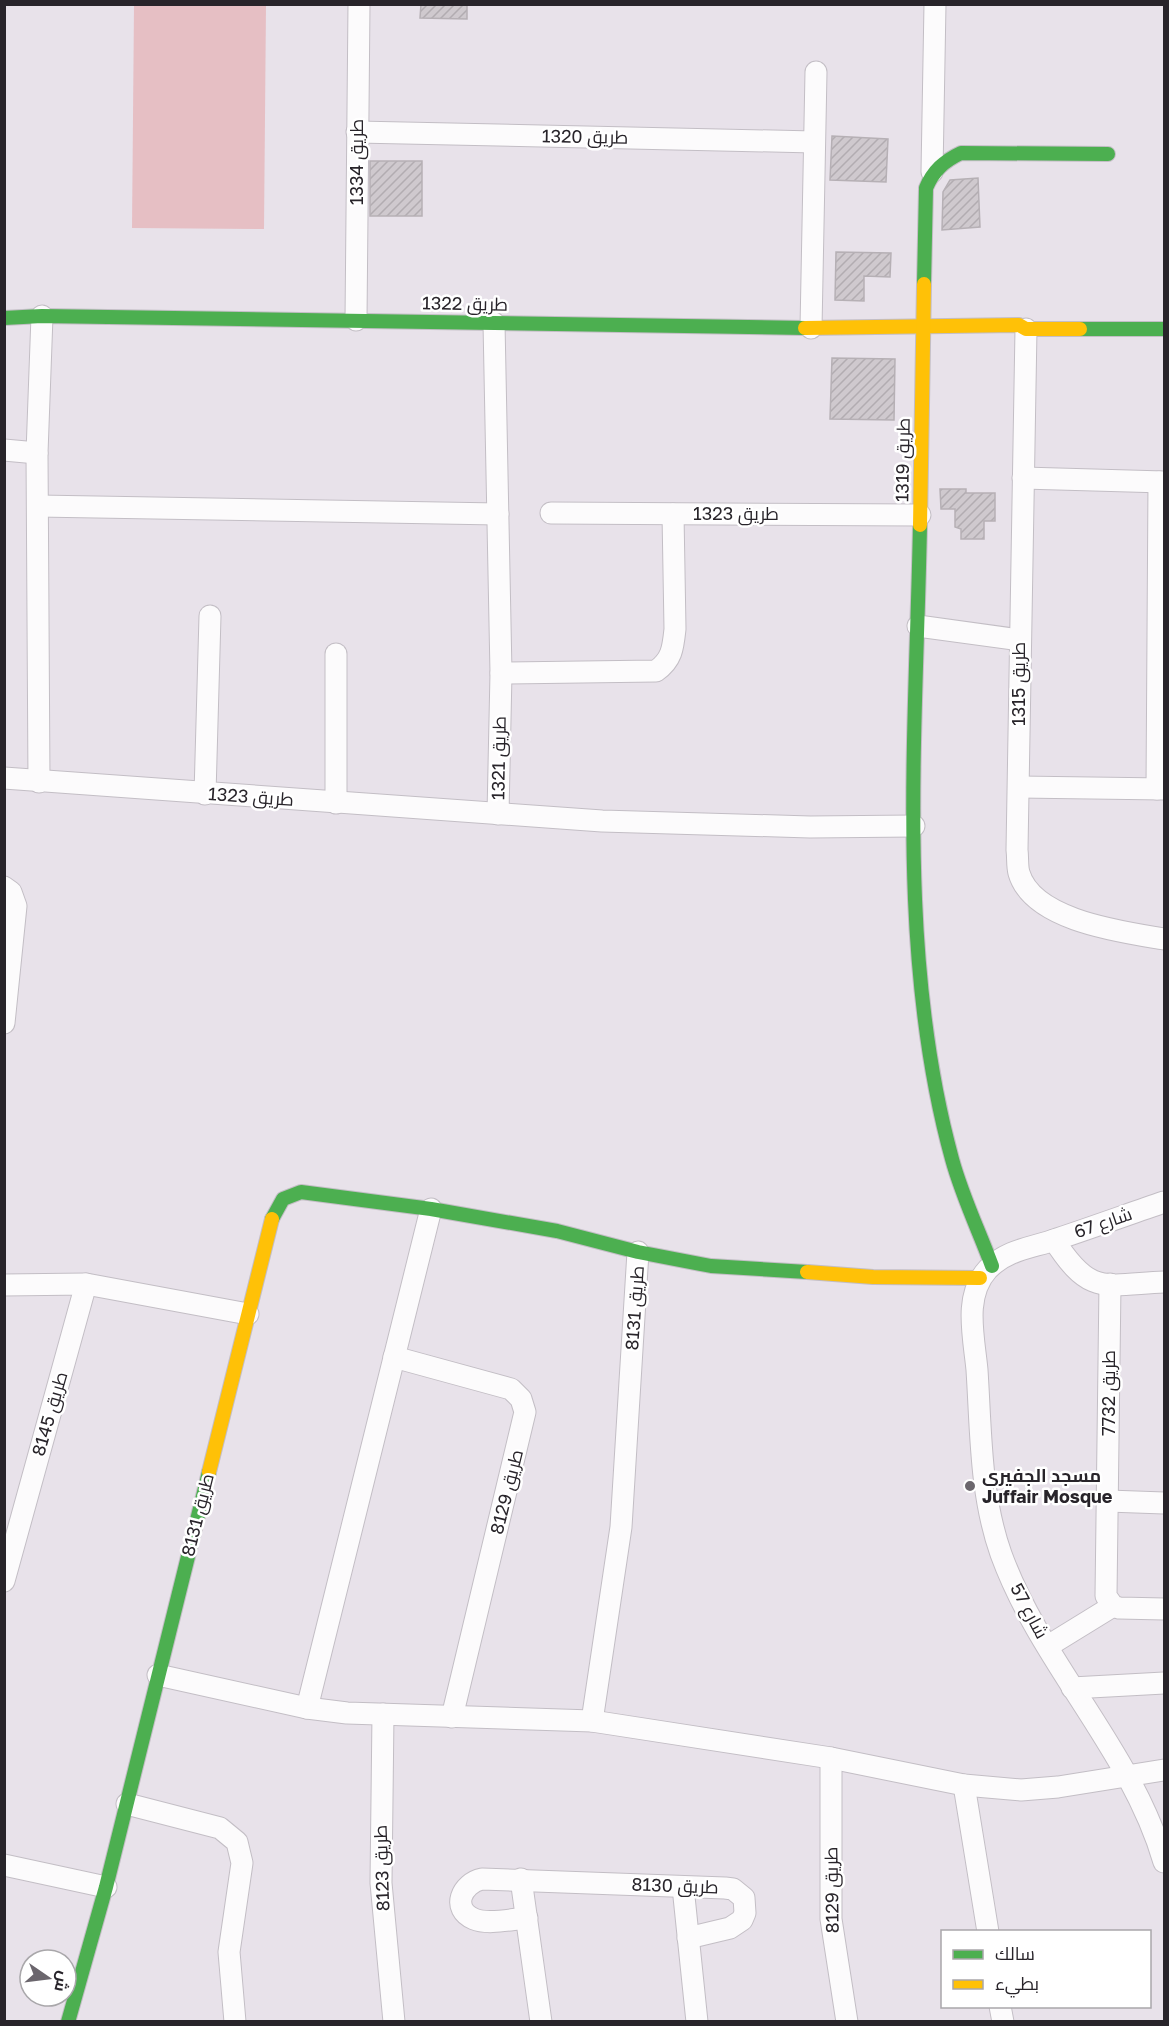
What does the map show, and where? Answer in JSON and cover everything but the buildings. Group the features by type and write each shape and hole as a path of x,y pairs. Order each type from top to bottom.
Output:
{"street":[{"name":"طريق 1334","path":"356,320 359,4"},
{"path":"932,172 935,4"},
{"path":"811,328 816,72"},
{"name":"طريق 1320","path":"357,132 814,142"},
{"path":"932,172 945,160 961,153 1108,154"},
{"name":"طريق 1319","path":"932,172 926,188 925,205 914,826 918,932 930,1046 953,1159 986,1272"},
{"path":"39,782 37,453 42,316"},
{"name":"طريق 1322","path":"4,318 42,316 811,328 1019,325 1026,329 1164,329"},
{"name":"طريق 1321","path":"494,323 501,674 498,814 705,826 914,826"},
{"name":"طريق 1315","path":"1026,329 1017,850 1020,874 1032,893 1050,908 1071,918 1164,939"},
{"path":"4,450 37,453"},
{"path":"1019,787 1161,789 1162,482 1023,478"},
{"path":"38,506 498,514"},
{"name":"طريق 1323","path":"551,513 920,515"},
{"path":"501,674 657,671 668,663 673,648 675,629 674,514"},
{"path":"205,794 210,616"},
{"path":"918,626 1020,640"},
{"path":"336,654 336,803"},
{"name":"طريق 1323","path":"4,778 498,814"},
{"path":"4,887 11,892 16,906 4,1023"},
{"name":"طريق 8131","path":"68,2022 106,1887 270,1226 277,1205 284,1196 301,1192 431,1209 556,1231 679,1261 733,1268 873,1277 986,1272"},
{"name":"شارع 67","path":"986,1272 1014,1251 1048,1242 1164,1202"},
{"path":"307,1708 431,1209"},
{"path":"1048,1242 1078,1274 1088,1280 1110,1284 1164,1282"},
{"name":"شارع 67","path":"974,1333 977,1316 991,1281 1012,1260 1048,1242"},
{"name":"طريق 8131","path":"592,1721 621,1527 638,1252"},
{"path":"974,1333 972,1305 986,1272"},
{"path":"4,1285 86,1284 248,1314"},
{"name":"طريق 8145","path":"4,1581 9,1543 86,1284"},
{"name":"طريق 7732","path":"1110,1284 1106,1596 1113,1606"},
{"name":"شارع 57","path":"974,1333 985,1486 991,1520 1002,1556 1022,1600 1072,1688 1128,1774 1161,1837 1164,1862"},
{"name":"طريق 8129","path":"394,1357 511,1389 520,1399 525,1412 452,1717"},
{"path":"1108,1501 1164,1503"},
{"path":"1048,1646 1113,1606 1164,1609"},
{"path":"158,1675 307,1708 383,1714 592,1721 831,1758 964,1785 1021,1790 1049,1788 1164,1770"},
{"path":"1072,1688 1164,1683"},
{"name":"طريق 8123","path":"383,1714 381,1883 394,2022"},
{"name":"طريق 8129","path":"831,1758 831,1919 847,2022"},
{"path":"964,1785 988,1930"},
{"path":"127,1804 220,1828 237,1842 243,1863 229,1962 235,2022"},
{"path":"4,1865 106,1887"},
{"path":"521,1879 542,2022"},
{"name":"طريق 8130","path":"527,1918 482,1921 465,1913 461,1904 466,1886 473,1881 521,1879 733,1889 744,1898 746,1906 742,1920 730,1928 688,1938"},
{"path":"683,1887 697,2022"}],"shaded area":[{"path":"134,5 266,5 264,229 132,228"}],"traffic: fast":[{"path":"924,284 926,188 936,172 949,159 961,153 1108,154"},
{"path":"4,318 42,316 805,328"},
{"path":"1080,329 1164,329"},
{"path":"920,525 914,844 916,924 923,1003 934,1082 952,1159 992,1266"},
{"path":"272,1219 283,1199 301,1192 431,1209 557,1231 638,1252 711,1266 807,1272"},
{"path":"68,2022 106,1887 209,1472"}],"traffic: slow":[{"path":"920,525 924,284"},
{"path":"805,328 1019,325 1026,329 1080,329"},
{"path":"209,1472 272,1219"},
{"path":"807,1272 873,1277 980,1278"}],"place":[{"name":"مسجد الجفيري Juffair Mosque","path":"970,1486"}]}
